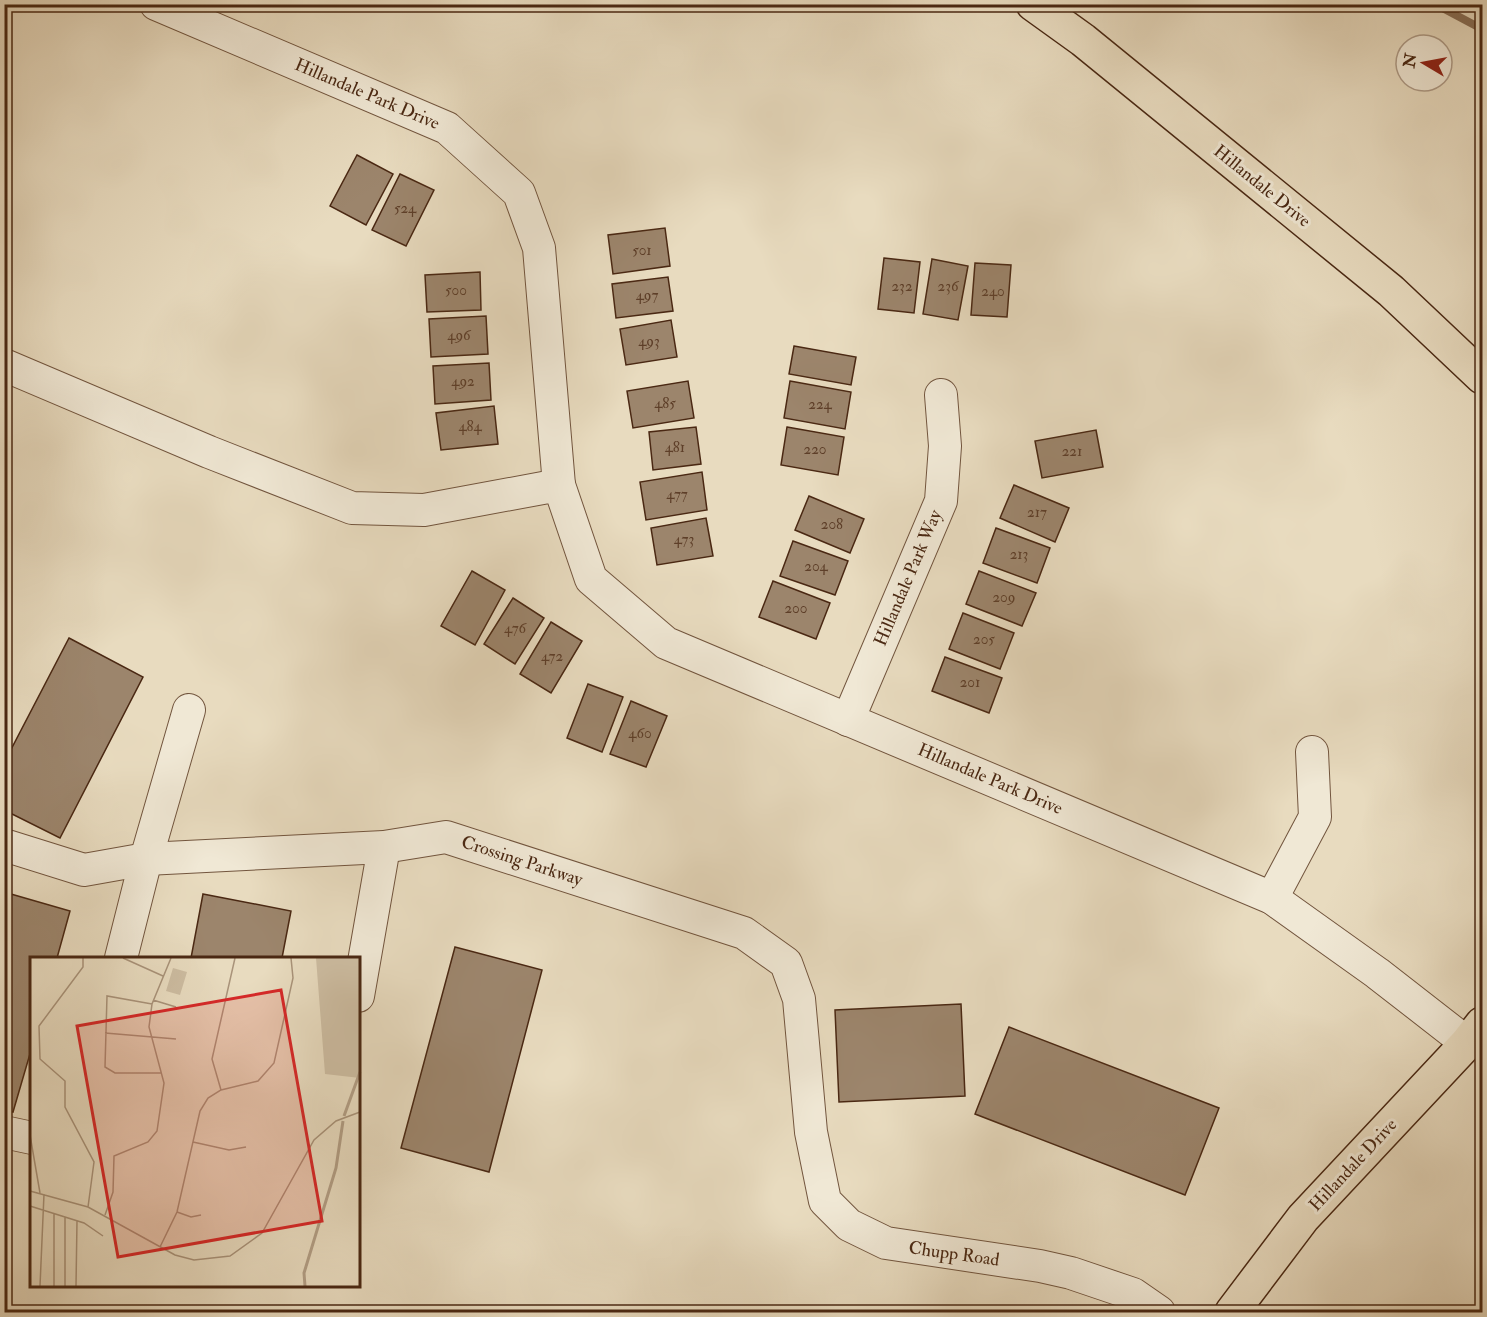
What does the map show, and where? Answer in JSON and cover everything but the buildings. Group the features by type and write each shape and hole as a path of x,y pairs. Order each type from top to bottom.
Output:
{"main road":[{"name":"Hillandale Drive","path":"1033,4 1083,40 1391,291 1482,377"},
{"name":"Hillandale Drive","path":"1232,1312 1303,1218 1475,1033"}],"street":[{"name":"Hillandale Park Drive","path":"156,4 447,128 519,193 539,248 559,485 591,579 666,642 1272,898 1377,974 1475,1033"},
{"path":"4,365 209,452 352,508 423,510 559,485"},
{"name":"Hillandale Park Way","path":"848,720 940,501 945,446 941,395"},
{"path":"120,957 189,710"},
{"path":"1272,898 1315,817 1312,752"},
{"name":"Crossing Parkway","path":"4,845 84,870 146,859 384,847 446,837 744,933 786,963 800,999 811,1132"},
{"path":"360,985 384,847"},
{"path":"4,1132 30,1138"},
{"name":"Chupp Road","path":"811,1132 825,1201 849,1225 886,1243 1040,1266 1071,1273 1133,1294 1159,1312"}],"waterway":[{"path":"1435,4 1482,29"}]}
